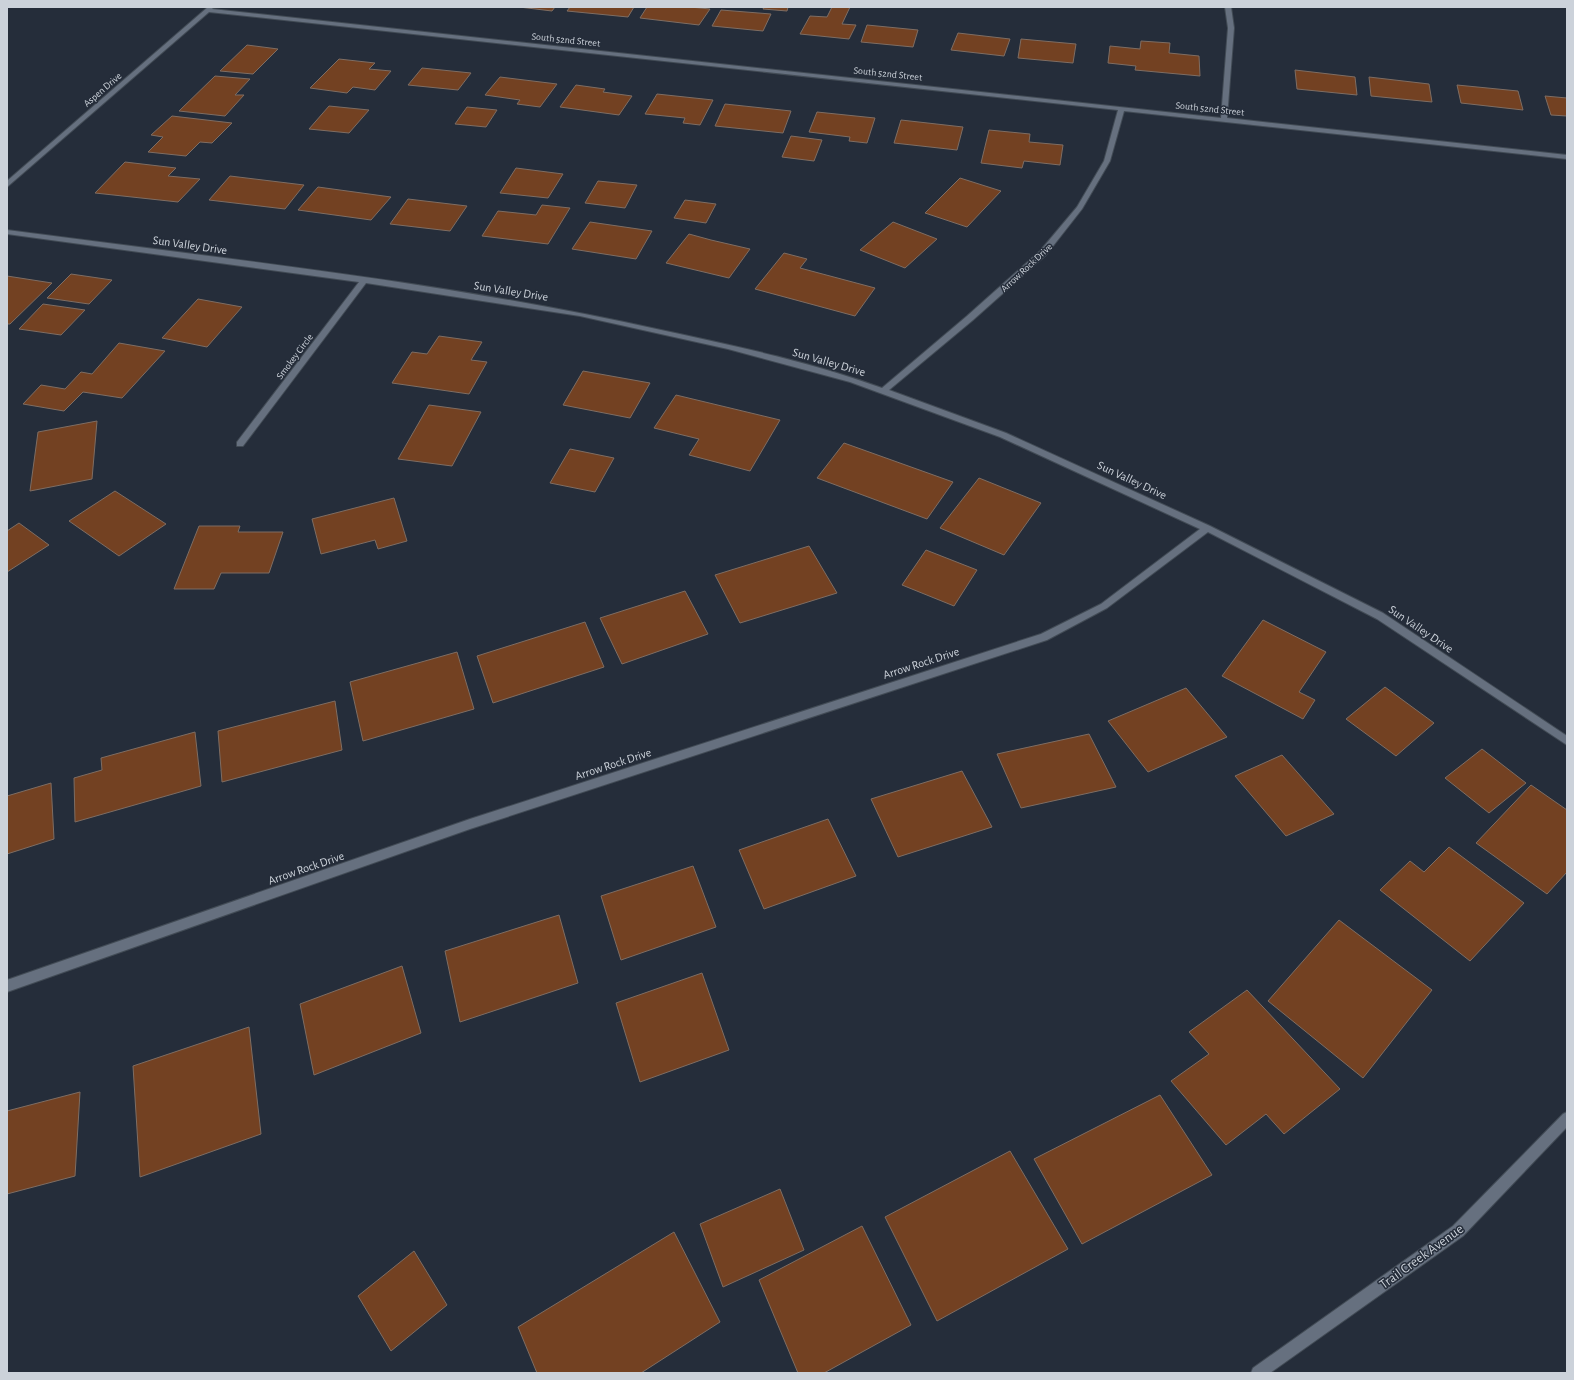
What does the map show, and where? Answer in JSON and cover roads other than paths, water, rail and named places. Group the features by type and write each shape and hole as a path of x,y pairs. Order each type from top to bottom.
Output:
{"street":[{"path":"1224,119 1231,28 1228,7"},
{"name":"South 52nd Street","path":"209,9 1567,157"},
{"name":"Aspen Drive","path":"7,186 209,9"},
{"name":"Arrow Rock Drive","path":"883,391 1043,253 1080,208 1107,160 1122,108"},
{"name":"Sun Valley Drive","path":"7,232 364,280 580,314 729,347 853,380 1003,435 1207,528 1380,616 1567,741"},
{"name":"Smokey Circle","path":"240,444 364,280"},
{"name":"Arrow Rock Drive","path":"7,986 470,824 1044,637 1104,606 1207,528"},
{"name":"Trail Creek Avenue","path":"1258,1373 1458,1231 1567,1118"}]}
